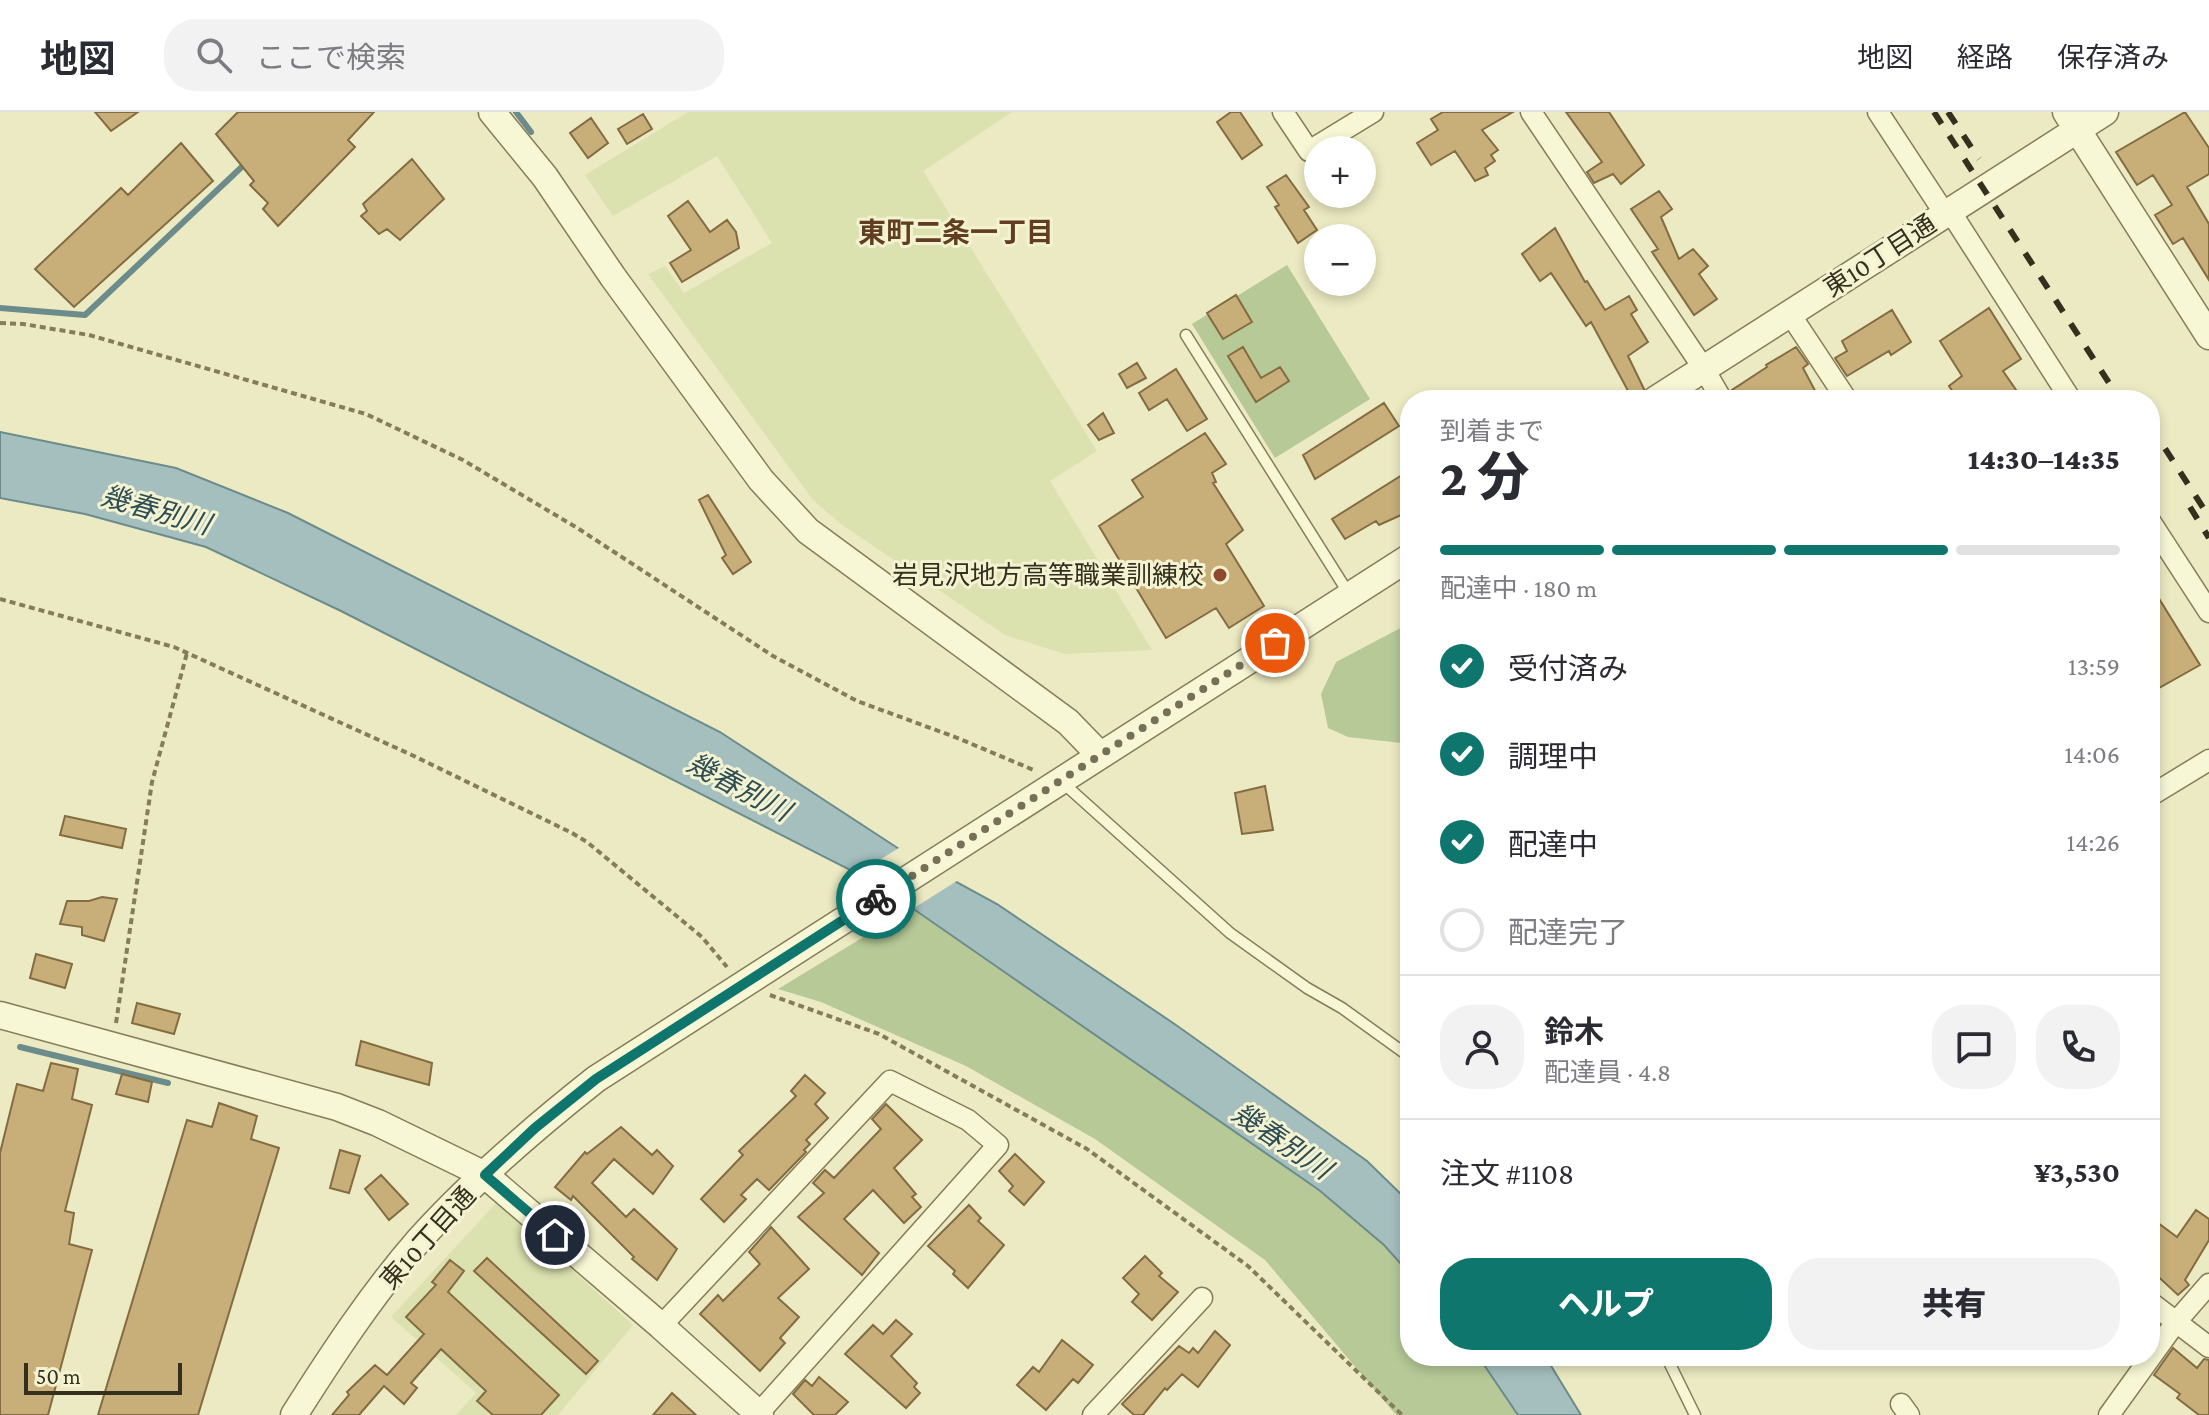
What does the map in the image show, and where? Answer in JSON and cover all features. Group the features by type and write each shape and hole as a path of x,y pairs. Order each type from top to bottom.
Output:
{"street":[{"path":"492,112 545,177 613,277 761,480 808,531 1068,722 1100,755"},
{"path":"1283,112 1309,151 1373,112"},
{"path":"1531,112 1716,390"},
{"path":"1878,112 2064,390"},
{"name":"東10丁目通","path":"1671,390 1947,213 2072,121 2105,112"},
{"path":"2072,121 2209,336"},
{"path":"1790,314 1840,390"},
{"path":"2160,536 2209,612"},
{"path":"1060,781 1400,563"},
{"path":"2160,790 2209,760"},
{"name":"東10丁目通","path":"294,1415 329,1359 421,1238 535,1128 596,1079 741,983 1060,781"},
{"path":"0,1015 337,1107 378,1123 485,1175 759,1414 998,1145 968,1120 890,1081 661,1326"},
{"path":"2160,1344 2209,1284"},
{"path":"1093,1415 1202,1298"},
{"path":"2160,1310 2209,1347"},
{"path":"2109,1415 2144,1366"}],"lane":[{"path":"1186,335 1350,595"},
{"path":"1060,781 1230,933 1400,1050"},
{"path":"1671,1366 1695,1415"}],"path":[{"path":"0,323 89,335 366,414 463,460 579,529 773,656 845,695 1060,781"},
{"path":"0,599 174,647 414,756 572,833 702,937 741,983 879,1034 1087,1149 1248,1266 1402,1415"},
{"path":"113,1045 152,782 187,653"}],"green space":[{"path":"688,112 1012,112 923,171 1097,451 1050,481 1152,650 1065,654 1005,635 841,524 813,500 648,274 665,266 684,293 772,243 717,156 613,216 585,175"},
{"path":"1287,265 1370,399 1275,458 1192,324"},
{"path":"1400,628 1400,743 1348,737 1328,728 1321,694 1336,662"},
{"path":"913,907 1319,1190 1384,1245 1400,1263 1400,1366 1485,1366 1518,1415 1396,1415 1265,1260 1095,1139 966,1066 821,1002 778,989"},
{"path":"497,1202 633,1325 558,1415 456,1415 476,1393 391,1317"}],"water":[{"name":"幾春別川","path":"0,432 176,468 288,513 720,732 916,860 997,904 1176,1025 1367,1161 1400,1193 1400,1263 1384,1245 1319,1190 876,883 341,611 206,547 85,514 0,498"},
{"path":"1485,1366 1551,1366 1581,1415 1518,1415"}],"pier":[{"path":"902,846 960,879 911,910 854,876"}],"building":[{"path":"95,112 138,112 111,131"},
{"path":"238,112 374,112 348,140 355,147 278,226 263,209 268,203 250,185 254,181 216,134"},
{"path":"1231,112 1240,112 1262,145 1242,159 1217,122"},
{"path":"1443,112 1513,112 1482,130 1498,150 1491,155 1495,161 1485,168 1488,175 1475,181 1455,151 1431,165 1417,143 1438,130 1431,119"},
{"path":"1566,112 1609,112 1644,165 1621,184 1613,174 1594,183 1587,172 1602,162"},
{"path":"2185,112 2209,148 2209,174 2187,187 2209,224 2209,280 2183,238 2173,244 2155,215 2172,205 2153,175 2137,185 2116,152"},
{"path":"643,114 652,129 627,144 618,129"},
{"path":"591,118 608,143 588,158 570,133"},
{"path":"181,143 213,181 74,307 35,269 121,188 128,195"},
{"path":"412,159 444,199 400,240 387,229 379,234 361,216 367,211 363,204"},
{"path":"1286,175 1304,200 1304,208 1307,208 1304,210 1313,224 1304,224 1304,239 1298,243 1275,207 1279,205 1267,187"},
{"path":"1659,191 1672,209 1661,217 1679,259 1693,249 1708,266 1699,274 1717,299 1694,315 1652,252 1658,249 1631,209"},
{"path":"688,201 710,232 727,220 736,232 739,248 682,282 670,263 691,250 668,216"},
{"path":"1555,228 1585,282 1605,310 1629,296 1637,310 1631,314 1648,342 1628,356 1644,390 1628,390 1591,322 1586,326 1551,273 1540,281 1522,254"},
{"path":"1236,295 1252,322 1223,339 1207,313"},
{"path":"1989,308 2021,359 2003,371 2016,390 1952,390 1949,386 1962,376 1940,341"},
{"path":"1892,310 1911,342 1847,376 1835,358 1847,351 1842,341"},
{"path":"1243,347 1261,378 1280,367 1289,381 1256,402 1228,356"},
{"path":"1796,347 1808,364 1803,368 1815,390 1732,390"},
{"path":"1137,363 1146,378 1127,388 1119,374"},
{"path":"1176,369 1207,419 1187,431 1167,399 1149,410 1139,393"},
{"path":"1384,403 1399,426 1315,479 1303,455"},
{"path":"1103,413 1114,433 1099,440 1088,425"},
{"path":"1205,433 1226,464 1212,473 1216,482 1213,483 1243,530 1226,544 1264,606 1229,628 1216,608 1166,638 1099,526 1143,497 1132,480"},
{"path":"1400,476 1400,516 1379,525 1376,521 1345,539 1332,519"},
{"path":"708,495 751,562 733,574 722,558 726,555 699,500"},
{"path":"2160,600 2200,665 2160,687"},
{"path":"1265,786 1273,830 1242,834 1235,793"},
{"path":"65,816 126,829 122,848 60,835"},
{"path":"102,897 117,899 104,941 82,935 82,927 60,924 67,901 89,901"},
{"path":"36,954 72,964 65,988 30,978"},
{"path":"137,1003 180,1014 174,1034 132,1023"},
{"path":"361,1041 432,1063 429,1085 356,1065"},
{"path":"51,1063 78,1069 72,1099 92,1105 65,1211 74,1213 69,1244 92,1250 48,1415 0,1415 0,1153 17,1084 43,1091"},
{"path":"122,1074 152,1082 148,1102 116,1094"},
{"path":"805,1075 825,1093 815,1104 828,1118 806,1140 810,1144 804,1150 806,1152 769,1190 757,1179 741,1195 746,1199 724,1222 701,1199 743,1155 739,1151 796,1096 791,1091"},
{"path":"219,1103 257,1116 251,1139 279,1148 198,1415 98,1415 187,1120 212,1127"},
{"path":"886,1104 922,1140 894,1168 916,1194 912,1197 921,1207 904,1223 873,1190 844,1219 879,1253 862,1275 798,1217 824,1193 813,1183 825,1170 834,1178 881,1129 872,1119"},
{"path":"621,1127 652,1155 657,1150 673,1166 653,1194 614,1159 592,1183 626,1217 634,1209 677,1249 657,1280 632,1259 634,1257 573,1196 571,1200 555,1187 585,1152 587,1154"},
{"path":"340,1150 360,1156 349,1193 330,1188"},
{"path":"1015,1154 1044,1182 1024,1205 1009,1191 1013,1186 999,1171"},
{"path":"381,1175 408,1204 389,1220 365,1189"},
{"path":"969,1205 981,1218 978,1221 1004,1245 968,1288 928,1246"},
{"path":"2196,1210 2209,1219 2209,1240 2185,1280 2189,1285 2178,1295 2160,1278 2160,1224 2177,1237"},
{"path":"771,1227 809,1269 778,1298 799,1317 780,1338 785,1343 760,1371 700,1314 718,1295 723,1301 760,1264 749,1252"},
{"path":"1145,1256 1162,1273 1159,1276 1178,1292 1152,1320 1132,1302 1139,1294 1123,1278"},
{"path":"487,1258 598,1361 586,1374 474,1271"},
{"path":"450,1260 464,1271 448,1292 559,1395 541,1415 493,1415 477,1401 486,1391 441,1349 411,1383 417,1388 404,1404 384,1386 359,1415 332,1415 349,1395 347,1392 375,1365 387,1375 424,1334 406,1317 436,1285 432,1282"},
{"path":"896,1320 912,1334 891,1356 917,1383 914,1387 920,1393 906,1408 845,1354 873,1325 883,1334"},
{"path":"1215,1331 1230,1345 1198,1387 1182,1374 1167,1390 1165,1388 1143,1415 1134,1415 1122,1404 1179,1346 1189,1353 1193,1348 1198,1353"},
{"path":"1062,1340 1093,1365 1078,1383 1073,1379 1046,1410 1017,1385 1033,1367 1039,1372"},
{"path":"2173,1348 2197,1368 2204,1359 2209,1360 2209,1415 2199,1415 2177,1398 2180,1394 2154,1375"},
{"path":"819,1377 848,1402 835,1415 814,1415 793,1394 805,1380 812,1386"},
{"path":"672,1393 696,1415 653,1415"}],"waterway":[{"path":"516,112 531,132"},
{"path":"0,308 85,315 247,162"},
{"path":"20,1047 168,1083"}],"railway":[{"path":"1934,112 2114,390"},
{"path":"1948,112 1979,159"},
{"path":"2160,441 2209,517"},
{"path":"2190,507 2209,538"}],"way so far":[{"path":"876,899 1275,643"}],"place":[{"name":"岩見沢地方高等職業訓練校","path":"1220,575"}],"district":[{"name":"東町二条一丁目","path":"956,232"}],"route":[{"path":"555,1235 485,1175 535,1128 596,1079 876,899"}]}
